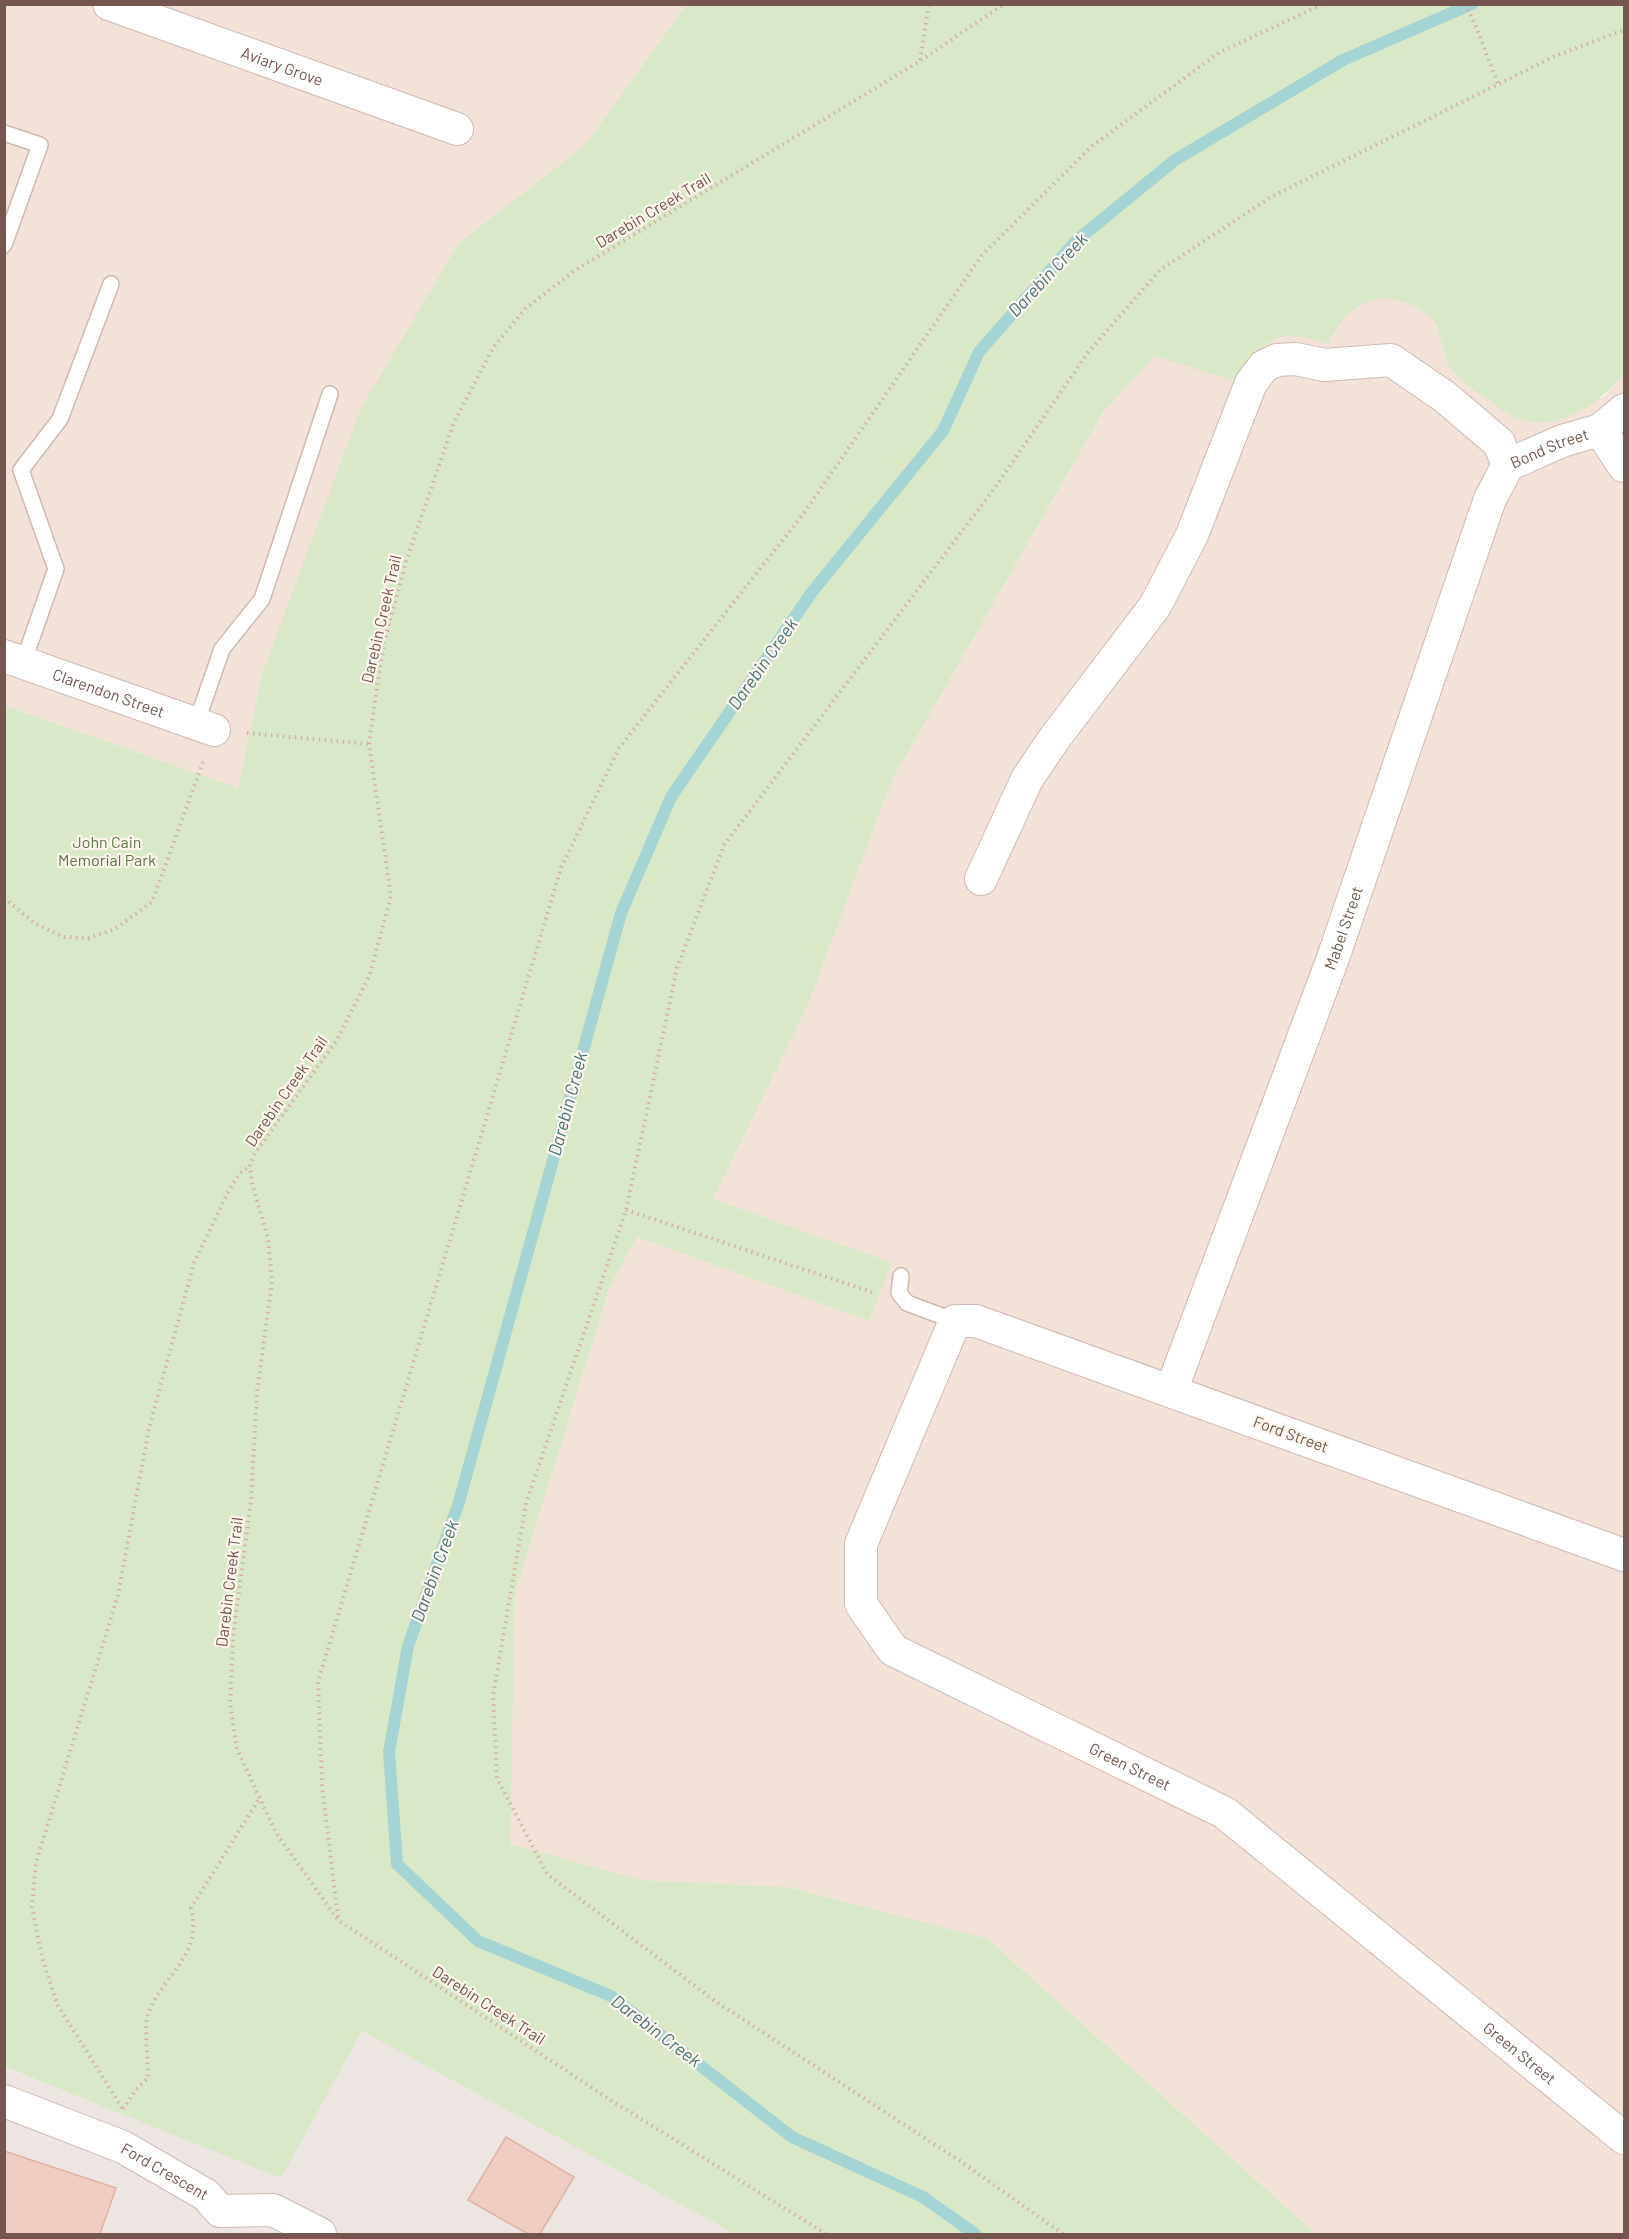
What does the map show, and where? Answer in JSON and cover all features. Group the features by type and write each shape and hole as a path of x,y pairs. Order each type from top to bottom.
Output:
{"street":[{"name":"Aviary Grove","path":"109,4 457,129"},
{"name":"Bond Street","path":"981,879 1028,779 1054,739 1091,694 1155,606 1192,536 1251,383 1264,366 1277,360 1296,359 1324,365 1391,360 1445,398 1499,443 1508,465 1562,441 1599,430 1624,466"},
{"path":"1599,430 1624,410"},
{"name":"Mabel Street","path":"1171,1391 1333,958 1490,499 1508,465"},
{"name":"Clarendon Street","path":"14,659 205,727"},
{"name":"Ford Street","path":"955,1321 976,1321 1623,1551"},
{"name":"Green Street","path":"955,1321 861,1544 861,1604 893,1650 1225,1813 1624,2138"},
{"name":"Ford Crescent","path":"4,2101 123,2147 206,2195 216,2223 273,2210 320,2235"}],"lane":[{"path":"4,133 40,145 4,245"},
{"path":"14,659 57,569 21,470 60,419 111,284"},
{"path":"205,727 222,649 262,599 330,394"},
{"path":"902,1276 899,1293 907,1303 955,1321"}],"path":[{"path":"920,61 929,4"},
{"name":"Darebin Creek Trail","path":"826,2235 609,2099 338,1920 276,1833 237,1749 230,1704 233,1636 251,1501 257,1392 272,1282 268,1239 252,1183 250,1166 255,1153 337,1040 370,974 391,896 369,744 384,643 407,558 454,422 494,348 525,309 574,271 920,61 1004,4"},
{"path":"338,1920 322,1785 318,1682 561,868 619,748 804,513 982,255 1092,146 1220,52 1323,4"},
{"path":"1465,4 1498,84"},
{"path":"1063,2235 960,2161 715,2001 547,1874 497,1778 493,1696 526,1503 626,1210 677,968 724,845 994,489 1089,351 1160,270 1262,203 1555,56 1624,30"},
{"path":"4,898 36,924 64,937 89,938 115,929 152,902 205,727 369,744"},
{"path":"123,2147 125,2116 123,2109 111,2086 57,2004 42,1957 32,1907 36,1863 118,1595 149,1428 194,1263 228,1192 240,1173 250,1166"},
{"path":"626,1210 907,1303"},
{"path":"123,2109 135,2091 148,2078 146,2017 157,1994 191,1946 194,1923 191,1908 260,1798"}],"shaded area":[{"path":"5,5 686,5 585,145 459,243 262,674 238,788 5,705"},
{"path":"1394,298 1430,316 1440,334 1444,354 1452,370 1487,399 1603,398 1624,375 1624,2234 1316,2234 988,1939 788,1887 641,1880 509,1844 515,1593 610,1286 637,1237 869,1321 891,1263 713,1199 807,1007 892,780 1103,412 1155,356 1375,299"},
{"path":"362,2031 735,2234 5,2234 4,2067 281,2177"}],"green space":[{"name":"John Cain Memorial Park","path":"686,5 1624,5 1624,375 1601,396 1574,414 1544,422 1528,421 1512,416 1470,387 1453,371 1446,358 1438,330 1428,315 1407,303 1393,299 1381,299 1369,301 1350,313 1341,322 1328,344 1295,336 1273,340 1255,356 1234,381 1155,356 1103,412 892,780 807,1007 713,1199 892,1263 869,1321 637,1237 610,1286 515,1593 510,1844 641,1880 788,1887 988,1939 1316,2234 735,2234 362,2031 281,2178 5,2067 4,705 238,788 262,674 361,408 459,243 585,145"}],"building":[{"path":"506,2137 574,2177 540,2234 528,2234 468,2200"},
{"path":"4,2151 116,2188 100,2234 4,2234"}],"waterway":[{"name":"Darebin Creek","path":"975,2234 923,2197 792,2137 611,1996 478,1941 397,1864 389,1752 408,1646 459,1502 621,913 671,797 812,592 943,431 979,352 1076,241 1175,160 1343,60 1472,4"}]}
